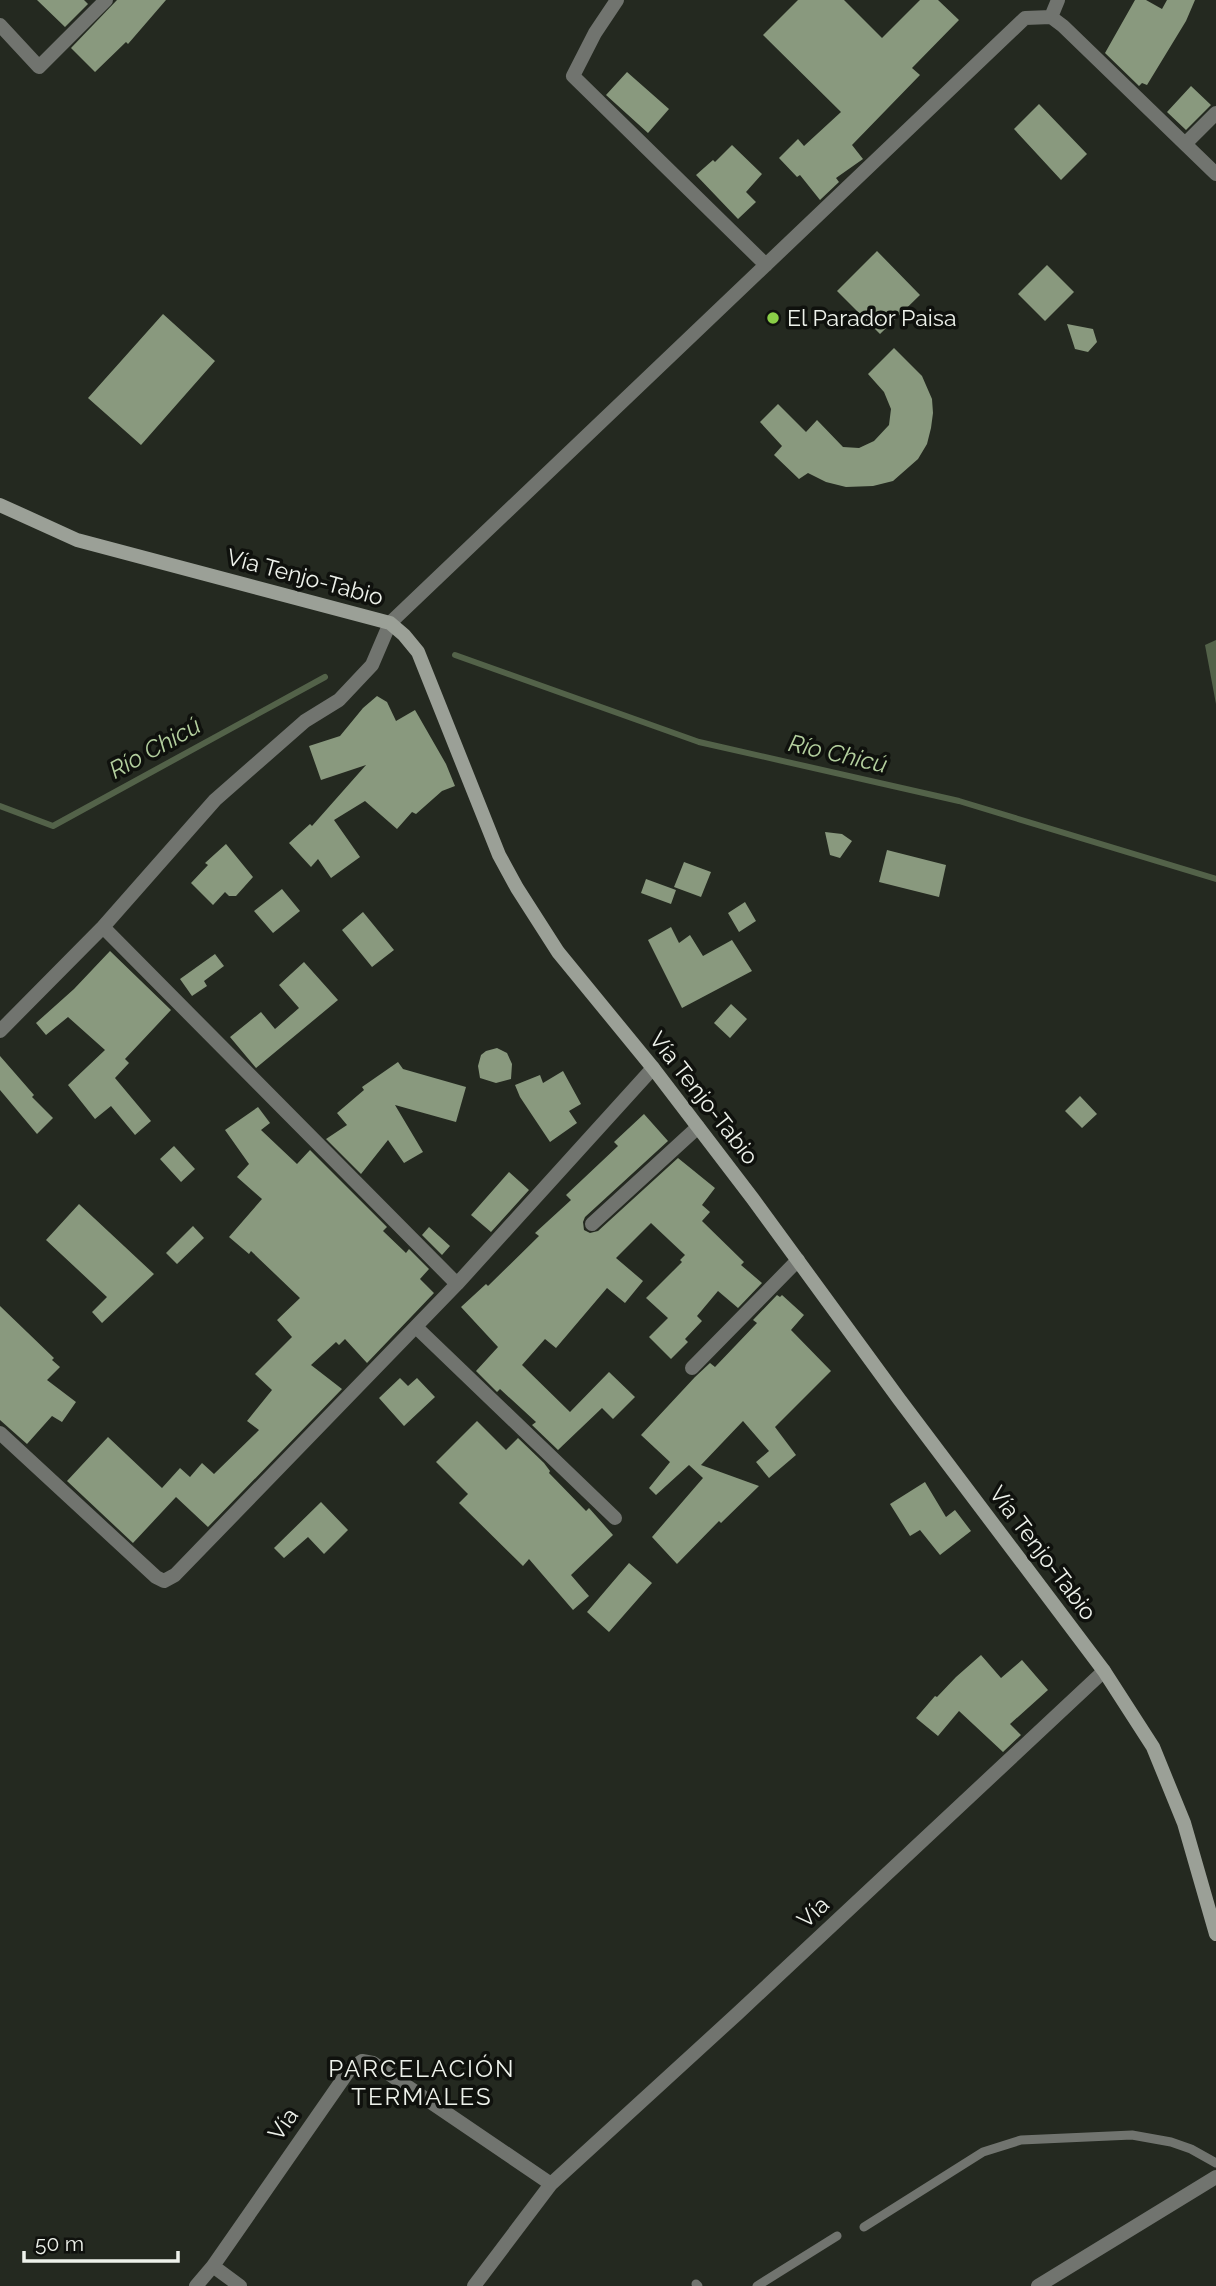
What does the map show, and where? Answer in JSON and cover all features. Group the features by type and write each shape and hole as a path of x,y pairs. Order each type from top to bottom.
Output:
{"main road":[{"name":"Vía Tenjo-Tabio","path":"0,505 77,540 390,623 404,635 418,652 485,824 517,888 558,952 698,1126 1104,1671 1153,1747 1184,1823 1216,1934"}],"street":[{"path":"0,25 40,67 106,0"},
{"path":"617,0 595,33 573,76 766,265"},
{"path":"1051,18 1058,0"},
{"path":"0,1031 103,927 215,800 305,721 339,700 373,665 390,623 1026,18 1051,18 1063,26 1216,174"},
{"path":"1185,144 1216,113"},
{"path":"103,927 457,1284"},
{"path":"0,1433 156,1577 164,1581 176,1575 457,1284 653,1068"},
{"path":"592,1224 698,1126"},
{"path":"692,1368 798,1260"},
{"path":"415,1326 615,1518"},
{"name":"Vía","path":"474,2286 551,2184 1104,1671"},
{"name":"Vía","path":"196,2286 213,2266 349,2069 362,2061 373,2063 551,2184"},
{"path":"1038,2286 1216,2177"},
{"path":"213,2266 240,2286"}],"lane":[{"path":"864,2227 983,2152 1021,2140 1132,2135 1171,2142 1191,2149 1216,2163"},
{"path":"757,2286 838,2236"}],"shaded area":[{"path":"1216,640 1216,704 1205,645"}],"building":[{"path":"37,0 84,0 88,4 65,27"},
{"path":"117,0 166,0 128,44 126,42 95,72 71,48"},
{"path":"798,0 844,0 882,38 920,0 938,0 959,20 912,68 920,75 852,145 863,159 836,178 839,182 820,200 800,175 797,177 779,158 798,139 804,146 841,112 763,35"},
{"path":"1135,0 1146,0 1162,9 1167,0 1195,0 1186,21 1147,85 1142,83 1139,86 1105,53"},
{"path":"627,72 669,109 648,133 606,95"},
{"path":"1191,86 1211,105 1186,130 1167,112"},
{"path":"1039,104 1087,154 1061,180 1014,129"},
{"path":"732,145 762,174 746,192 756,202 738,219 696,175 713,160 715,162"},
{"path":"877,251 920,295 880,334 837,291"},
{"path":"1047,265 1074,292 1045,321 1018,294"},
{"path":"163,314 215,361 141,445 88,398"},
{"path":"1067,324 1093,329 1097,342 1088,352 1075,349"},
{"path":"894,348 922,376 932,399 931,428 927,444 918,459 893,481 873,486 846,487 826,482 808,473 799,479 774,455 782,446 760,422 778,404 806,432 817,420 843,447 859,448 874,441 889,425 891,409 884,392 868,374"},
{"path":"377,696 387,702 396,721 415,710 446,764 455,786 442,791 416,814 412,812 397,829 365,801 334,820 360,857 331,878 318,859 311,867 289,843 310,824 312,826 366,765 321,780 309,746 340,736 363,708"},
{"path":"825,832 842,834 852,841 840,858 830,855"},
{"path":"226,844 253,877 236,896 229,896 225,892 213,905 191,883 208,865 205,863"},
{"path":"887,850 946,865 939,897 879,882"},
{"path":"684,862 711,872 701,897 674,887"},
{"path":"646,879 676,890 671,904 641,893"},
{"path":"282,889 300,911 273,933 254,911"},
{"path":"745,902 756,921 739,932 728,913"},
{"path":"363,912 394,950 372,967 342,930"},
{"path":"671,927 679,943 690,935 703,956 732,940 752,971 682,1008 648,940"},
{"path":"110,951 171,1010 125,1059 129,1063 115,1078 151,1121 135,1135 111,1106 95,1119 68,1085 105,1050 68,1017 46,1035 36,1023 74,989"},
{"path":"215,954 224,966 204,981 207,986 192,996 180,979"},
{"path":"304,962 338,1000 256,1068 230,1037 261,1012 275,1029 299,1008 279,985"},
{"path":"731,1004 747,1019 730,1038 714,1023"},
{"path":"497,1048 507,1053 512,1064 511,1079 496,1083 480,1078 478,1066 481,1055"},
{"path":"0,1056 34,1095 32,1097 53,1118 37,1134 0,1090"},
{"path":"398,1062 403,1069 466,1087 456,1122 395,1105 423,1152 404,1163 388,1140 361,1174 326,1139 347,1125 337,1113 364,1090 362,1087"},
{"path":"563,1071 581,1104 569,1111 577,1123 550,1142 515,1085 540,1075 543,1083"},
{"path":"1080,1096 1097,1114 1082,1128 1065,1111"},
{"path":"258,1107 270,1123 261,1130 297,1164 310,1150 387,1227 383,1231 406,1253 409,1249 429,1269 420,1279 434,1293 367,1363 345,1339 339,1345 336,1342 311,1365 342,1389 208,1527 176,1497 133,1543 67,1481 108,1437 162,1488 180,1468 190,1477 202,1463 214,1474 259,1430 247,1421 272,1390 255,1374 292,1337 277,1320 300,1298 251,1251 249,1254 229,1237 262,1199 237,1177 249,1164 225,1130"},
{"path":"644,1114 668,1141 585,1217 584,1230 590,1233 598,1231 678,1158 715,1188 702,1205 710,1212 702,1221 744,1262 741,1265 762,1283 738,1308 718,1291 697,1316 702,1321 685,1339 688,1342 671,1359 649,1337 668,1318 646,1298 682,1262 680,1260 685,1255 651,1223 616,1258 643,1281 625,1303 607,1288 556,1348 545,1339 522,1365 570,1412 609,1372 635,1397 613,1419 602,1408 558,1450 532,1425 536,1422 500,1389 497,1392 476,1371 498,1347 461,1307 486,1284 488,1286 539,1236 535,1233 571,1200 566,1195 618,1146 614,1142"},
{"path":"174,1146 195,1169 181,1182 160,1159"},
{"path":"509,1172 529,1190 491,1232 471,1215"},
{"path":"79,1204 154,1274 102,1323 92,1312 107,1297 46,1240"},
{"path":"193,1226 204,1238 177,1264 166,1253"},
{"path":"429,1227 450,1246 442,1255 422,1235"},
{"path":"777,1295 782,1295 804,1315 791,1330 831,1371 775,1427 796,1455 769,1478 756,1462 769,1451 743,1421 701,1465 759,1486 721,1523 719,1521 677,1564 652,1537 703,1478 689,1465 656,1495 649,1488 670,1462 641,1435 710,1363 715,1367 757,1323 753,1320"},
{"path":"0,1306 54,1358 52,1360 60,1367 47,1380 76,1402 62,1422 52,1416 27,1444 0,1420"},
{"path":"400,1378 408,1386 417,1378 435,1397 404,1426 379,1398"},
{"path":"477,1421 506,1450 518,1438 586,1511 589,1508 613,1535 571,1575 589,1596 573,1610 529,1559 523,1566 459,1503 468,1494 436,1462"},
{"path":"925,1482 946,1517 955,1510 971,1531 940,1555 920,1530 910,1536 890,1504"},
{"path":"321,1502 348,1530 324,1554 308,1537 284,1558 274,1548"},
{"path":"629,1563 652,1583 609,1632 587,1612"},
{"path":"981,1655 1001,1678 1022,1660 1048,1690 1010,1724 1021,1735 1003,1752 959,1711 938,1736 916,1718 935,1696"}],"waterway":[{"name":"Río Chicú","path":"455,655 699,742 959,801 1216,879"},
{"name":"Río Chicú","path":"0,806 53,826 325,677"}],"place":[{"name":"El Parador Paisa","path":"773,318"}],"district":[{"name":"PARCELACIÓN TERMALES","path":"422,2083"}]}
